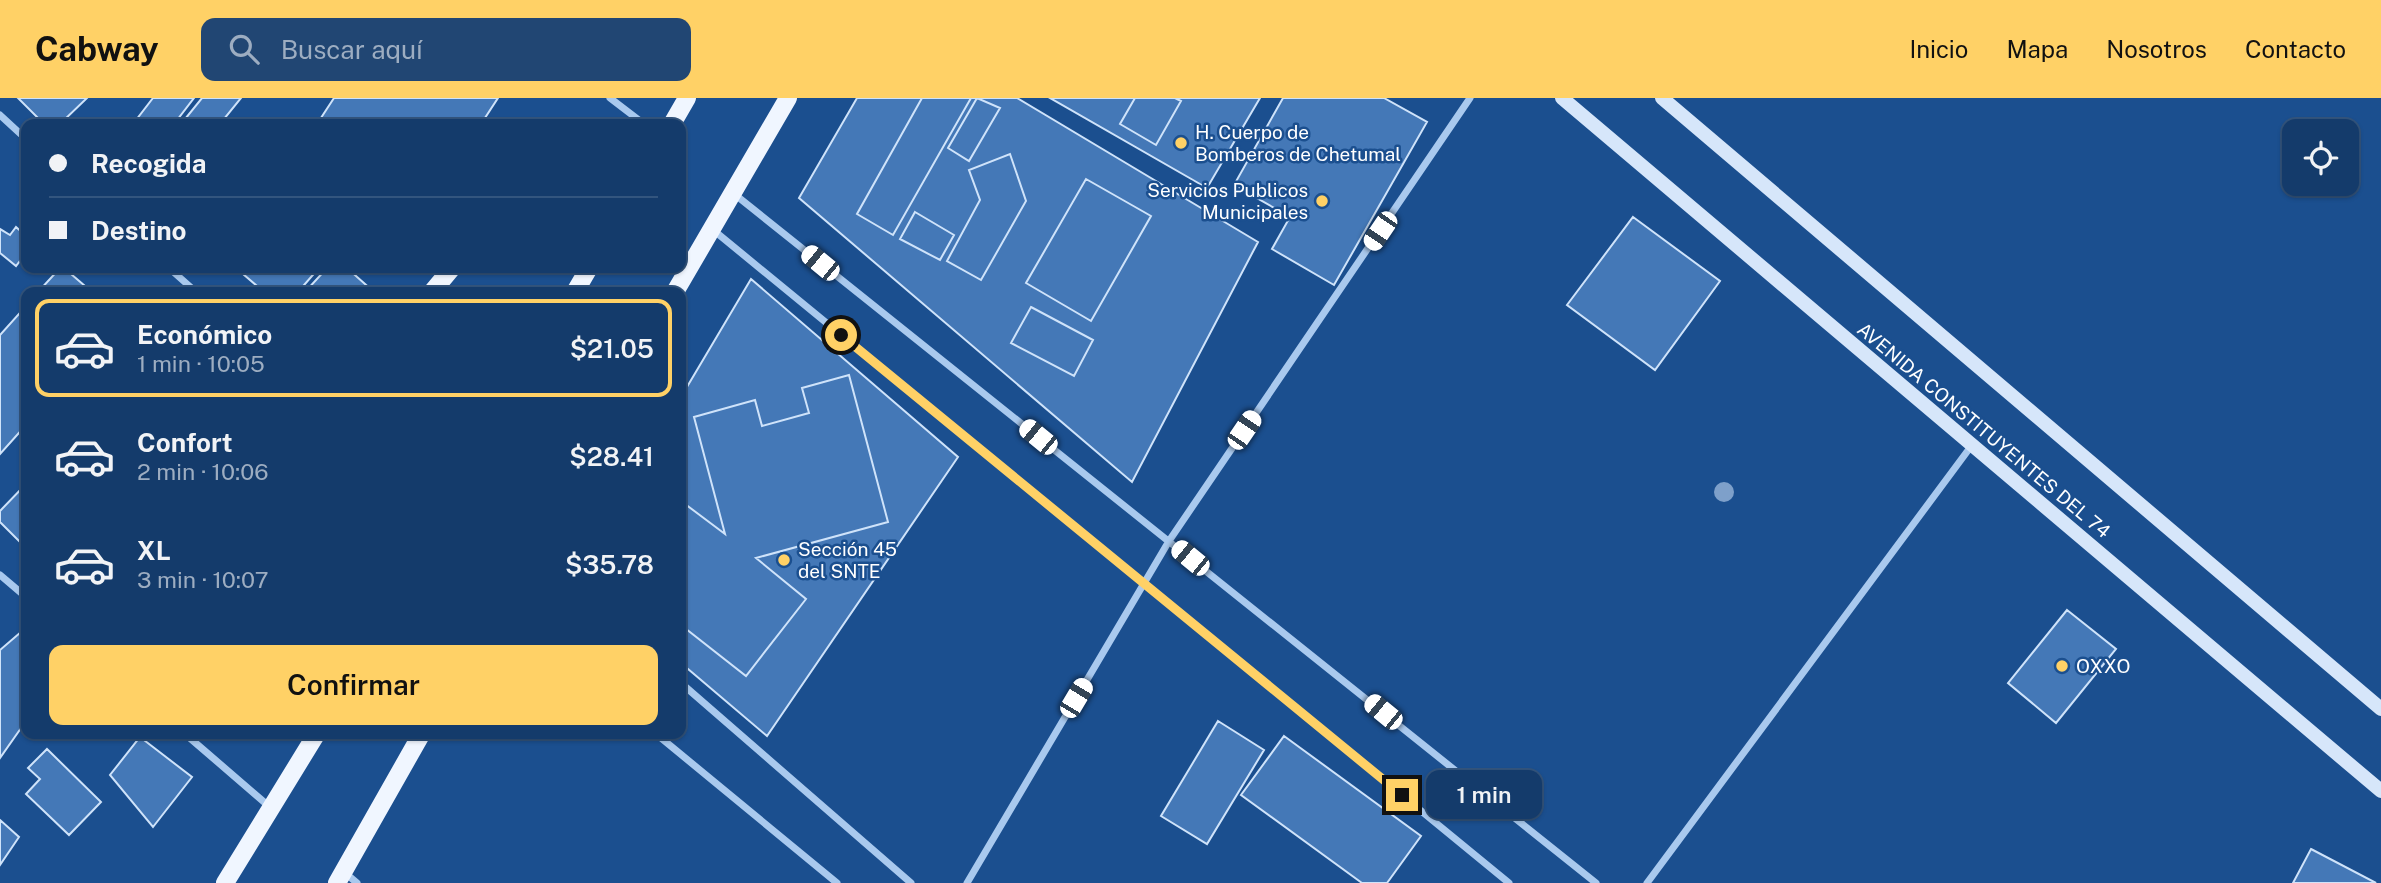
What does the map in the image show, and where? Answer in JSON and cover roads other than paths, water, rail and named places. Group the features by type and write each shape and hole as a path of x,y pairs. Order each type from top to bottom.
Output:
{"main road":[{"path":"675,119 687,98"},
{"path":"678,287 788,98"},
{"name":"AVENIDA CONSTITUYENTES DEL 74","path":"1562,98 2381,791"},
{"path":"1661,98 2381,709"},
{"path":"436,287 448,273"},
{"path":"225,883 313,739"},
{"path":"346,879 419,739"}],"street":[{"path":"610,98 637,119"},
{"path":"967,883 1169,541 1470,98"},
{"path":"0,115 21,134"},
{"path":"733,193 1597,883"},
{"path":"712,229 1509,883"},
{"path":"175,273 190,287"},
{"path":"1647,883 1972,445"},
{"path":"0,575 21,593"},
{"path":"686,688 911,883"},
{"path":"191,739 272,809"},
{"path":"662,739 837,883"}],"place":[{"name":"H. Cuerpo de Bomberos de Chetumal","path":"1181,143"},
{"name":"Servicios Publicos Municipales","path":"1322,201"},
{"name":"Sección 45 del SNTE","path":"784,560"},
{"name":"OXXO","path":"2062,666"}]}
